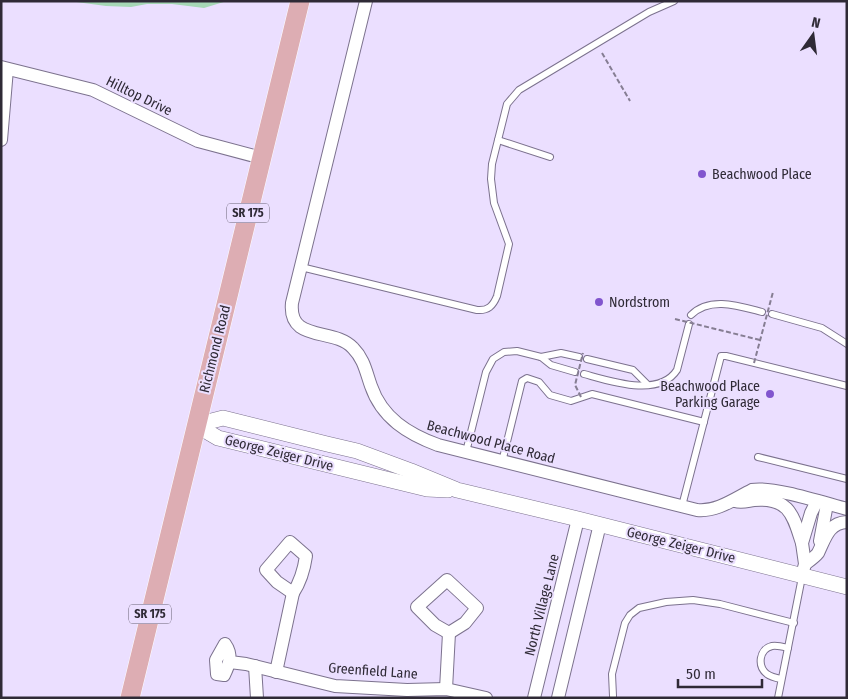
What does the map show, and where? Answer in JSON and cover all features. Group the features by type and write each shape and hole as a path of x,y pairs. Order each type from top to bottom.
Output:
{"main road":[{"name":"Richmond Road","path":"130,698 300,1"}],"street":[{"name":"Beachwood Place Road","path":"366,1 291,309 296,324 307,331 345,341 353,348 363,361 378,401 399,426 425,441 502,462 682,506 706,510 758,489 773,490 847,509"},
{"name":"Hilltop Drive","path":"4,68 93,90 198,141 262,158"},
{"path":"1,140 4,68"},
{"name":"George Zeiger Drive","path":"196,425 223,418 357,452 402,467 457,490 804,570 847,587"},
{"path":"732,501 741,503 763,500 781,504 792,514 802,544 804,570"},
{"path":"797,528 800,515 822,502"},
{"path":"802,544 811,513 822,502"},
{"path":"819,550 822,502"},
{"name":"North Village Lane","path":"534,698 578,519"},
{"path":"804,570 819,550 831,528 838,523 847,522"},
{"path":"558,698 600,524"},
{"path":"446,580 477,608 465,623 449,633 436,625 417,607 446,580"},
{"path":"276,672 293,593"},
{"path":"446,689 449,633"},
{"name":"Greenfield Lane","path":"230,662 255,666 335,686 407,694 446,689 486,698"},
{"path":"255,666 257,698"}],"lane":[{"path":"301,266 477,310 488,309 497,296 509,244 505,229 496,210 492,187 492,164 507,104 520,90 649,12 674,1"},
{"path":"498,140 550,157"},
{"path":"691,315 706,305 712,304 731,305 762,312"},
{"path":"772,314 822,328 847,344"},
{"path":"584,374 634,386 663,383 674,375 677,370 689,324"},
{"path":"466,452 486,372 490,363 499,355 510,351 541,357 561,353 581,355"},
{"path":"682,506 720,358 723,356 847,386"},
{"path":"541,357 551,365 575,372"},
{"path":"588,359 632,370 647,384"},
{"path":"502,462 520,385 527,378 539,382 553,396 571,401 592,394 704,422"},
{"path":"758,457 847,479"},
{"path":"778,698 804,570"},
{"path":"613,696 612,674 624,623 639,608 666,602 693,600 720,604 794,623"},
{"path":"782,679 772,677 766,673 760,666 761,655 765,650 773,646 788,648"}],"path":[{"path":"602,53 630,101"},
{"path":"754,363 773,292"},
{"path":"675,318 760,340"},
{"path":"581,355 575,385 581,397"}],"green space":[{"path":"69,1 227,1 204,8 172,4 147,4 131,7 106,6"}],"place":[{"name":"Beachwood Place","path":"702,174"},
{"name":"Nordstrom","path":"599,302"},
{"name":"Beachwood Place Parking Garage","path":"770,394"}]}
